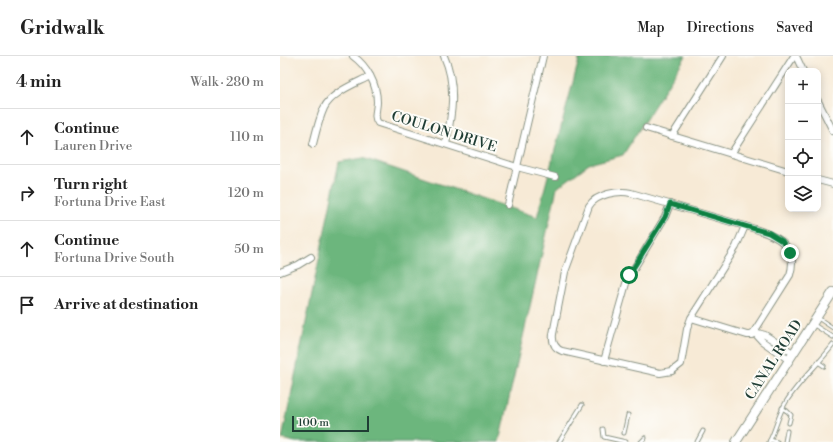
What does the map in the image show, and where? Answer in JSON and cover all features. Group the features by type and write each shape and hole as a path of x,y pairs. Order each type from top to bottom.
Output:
{"street":[{"name":"COULON DRIVE","path":"353,56 364,66 377,93 375,117 378,123 518,167 555,177"},
{"path":"444,56 450,75 453,92 452,110 446,144"},
{"path":"508,206 543,56"},
{"path":"672,136 723,56"},
{"path":"731,154 795,56 801,68"},
{"path":"313,144 322,114 327,104 335,95 370,76"},
{"path":"820,104 833,131"},
{"path":"646,128 785,170"},
{"path":"821,181 833,184"},
{"path":"691,318 747,335 752,335 788,280 792,267 791,257 785,245 774,236 762,231 745,226 670,204 626,191 596,198 589,206 572,250 564,276 553,334 554,344 557,349 562,352 660,373 672,371 678,368 682,362 687,328 691,318 736,246 745,226"},
{"path":"604,361 626,280 665,217 670,204"},
{"path":"280,272 298,265 311,257"},
{"name":"CANAL ROAD","path":"736,442 833,292"},
{"path":"754,332 762,341 791,356"}],"lane":[{"path":"814,321 833,328"},
{"path":"814,321 833,337"},
{"path":"777,442 770,441 775,423 782,408 795,388 833,345"},
{"path":"818,362 824,366"},
{"path":"559,442 582,405"},
{"path":"782,408 787,410 791,415 789,423"},
{"path":"624,433 628,415"},
{"path":"603,429 604,437 626,442"},
{"path":"697,442 703,431"},
{"path":"785,442 787,431"},
{"path":"641,442 645,438"}],"green space":[{"path":"580,56 686,56 623,155 589,164 557,188 499,442 296,442 282,439 339,162 363,158 537,217"}],"route":[{"path":"629,275 665,217 670,204 769,233 779,238 790,253"}]}
